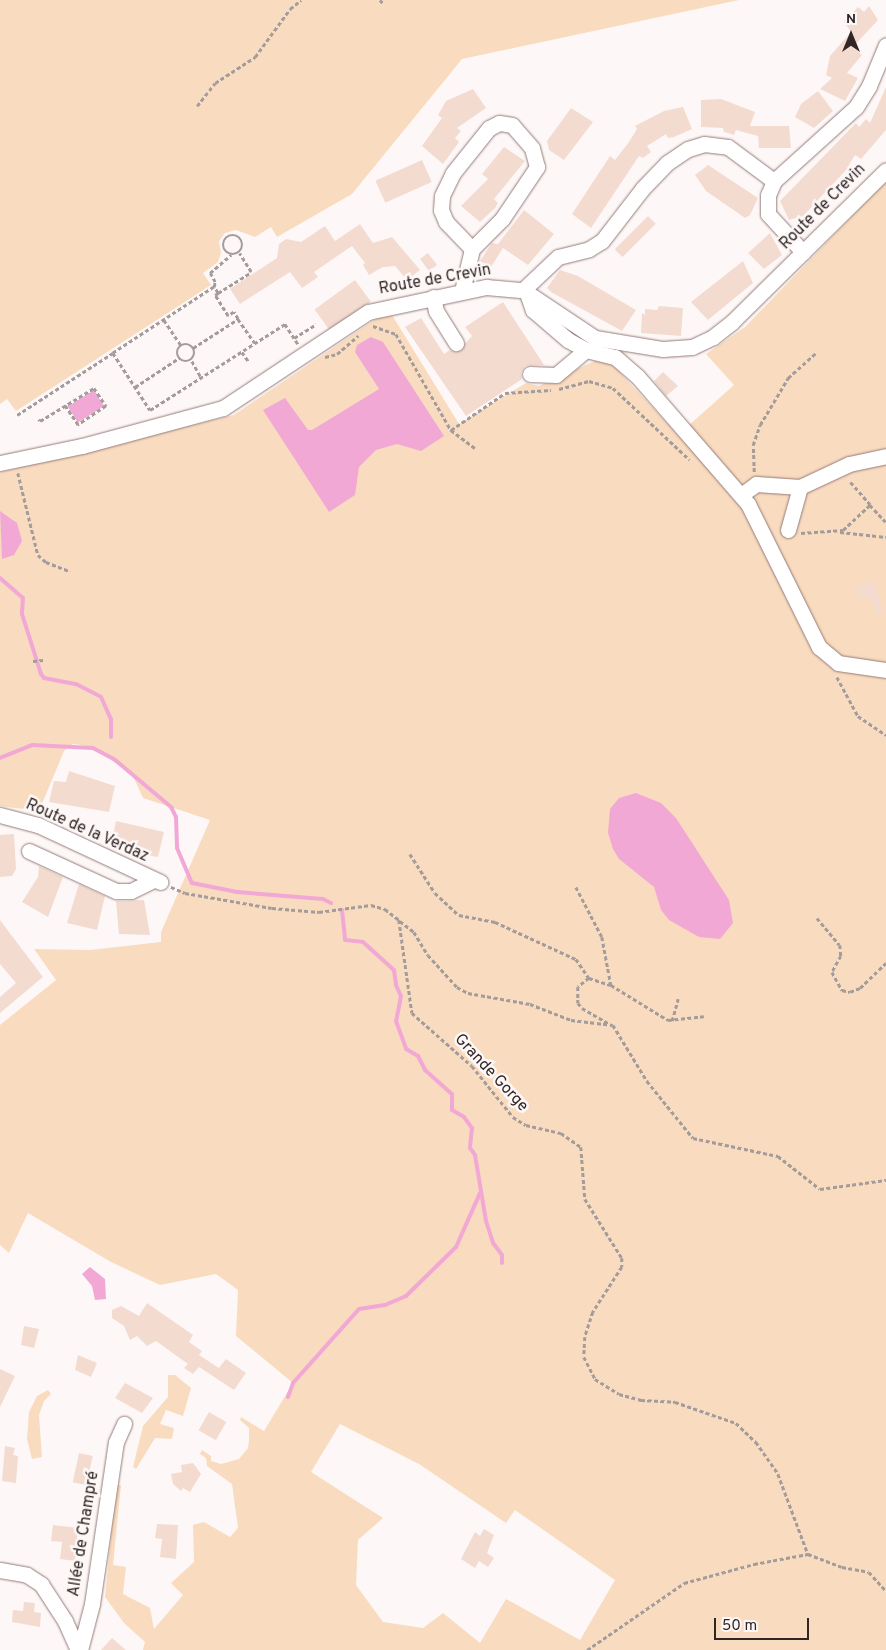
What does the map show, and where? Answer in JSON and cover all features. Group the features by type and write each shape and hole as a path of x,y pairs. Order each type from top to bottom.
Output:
{"street":[{"path":"804,252 768,214 766,200 774,182 856,107 869,86 886,44"},
{"path":"462,291 472,249 502,219 537,167 532,148 512,125 499,123 489,128 453,173 442,196 441,210 446,222 472,249"},
{"path":"774,182 728,147 704,144 688,149 667,163 643,188 602,241 553,260 525,291 533,310 568,340 586,350 615,357 638,377 740,496 772,548 819,647 838,663 886,670"},
{"name":"Route de Crevin","path":"0,464 82,446 223,408 368,312 462,291 499,286 525,291 594,338 652,348 686,348 724,329 886,170"},
{"path":"433,297 436,311 456,343"},
{"path":"530,374 556,375 586,350"},
{"path":"740,496 756,484 800,487 849,464 886,456"},
{"path":"788,530 800,487"},
{"name":"Route de la Verdaz","path":"0,815 38,825 157,881"},
{"path":"29,851 116,891 131,891 157,881"},
{"name":"Allée de Champré","path":"79,1650 92,1604 116,1442 124,1424"},
{"path":"0,1570 28,1574 41,1584 65,1621 79,1650"}],"path":[{"path":"197,106 215,83 255,57 290,9 301,0"},
{"path":"231,255 223,245 232,235 242,241 239,253 251,272 214,295 228,316 234,312 255,344"},
{"path":"218,294 210,273 231,255 239,253"},
{"path":"17,415 214,287"},
{"path":"181,346 193,348 238,318"},
{"path":"135,387 178,358 181,346 164,320"},
{"path":"113,353 150,410 285,324 294,338 319,361 337,354 363,332"},
{"path":"294,338 316,324"},
{"path":"369,328 383,327 400,338 451,430 475,448"},
{"path":"192,361 194,360 193,348"},
{"path":"242,352 249,362"},
{"path":"756,484 752,453 760,424 788,378 816,353"},
{"path":"178,358 192,361 202,378"},
{"path":"451,430 505,393 560,389 593,381 617,391 696,465"},
{"path":"39,418 40,421 94,388 106,406 78,425 65,406"},
{"path":"18,473 38,554 46,562 70,571"},
{"path":"850,482 886,522"},
{"path":"838,532 870,505"},
{"path":"788,530 805,534 838,532 886,537"},
{"path":"32,661 43,660"},
{"path":"834,672 858,716 886,735"},
{"path":"410,854 435,893 459,915 495,922 546,947 568,954 576,959 589,978 611,985 661,1018 672,1020 704,1016"},
{"path":"157,881 185,893 272,908 319,912 357,904 372,905 385,909 414,932 428,955 457,987 468,993 530,1004 571,1020 613,1026"},
{"path":"576,887 602,937 611,985"},
{"path":"817,918 840,945 841,956 832,972 842,990 850,992 860,988 886,963"},
{"name":"Grande Gorge","path":"399,920 412,1013 472,1066 513,1117 526,1125 561,1132 581,1147 585,1199 619,1248 622,1258 622,1267 593,1312 585,1337 584,1357 589,1370 603,1386 620,1394 641,1400 675,1402 736,1423 756,1442 778,1474 808,1554"},
{"path":"589,978 578,987 578,1003 582,1008 613,1026 647,1081 693,1138 778,1156 820,1189 886,1180"},
{"path":"672,1020 678,999"},
{"path":"587,1650 684,1583 754,1564 808,1554 842,1567 869,1572 886,1591"}],"shaded area":[{"path":"0,0 739,0 462,59 352,194 277,237 271,227 255,237 236,230 225,233 219,241 221,253 218,262 203,273 211,285 16,411 7,399 0,404"},
{"path":"886,181 886,1650 143,1650 145,1642 124,1623 105,1597 116,1485 121,1485 113,1565 126,1567 123,1594 150,1608 154,1629 183,1595 171,1583 194,1562 193,1525 204,1522 230,1537 238,1528 232,1484 207,1466 206,1458 200,1454 202,1450 211,1456 211,1461 221,1464 239,1459 248,1448 249,1440 249,1428 240,1420 241,1417 264,1431 293,1383 236,1336 238,1290 216,1274 160,1285 111,1262 28,1213 9,1253 0,1245 0,1025 56,980 34,949 90,950 161,942 161,932 210,820 143,798 132,774 93,748 73,744 64,751 39,811 0,806 0,472 234,415 380,316 392,315 459,424 526,383 539,386 599,359 613,365 678,435 734,385 706,354 745,327","holes":["340,1424 419,1464 506,1523 515,1510 615,1580 580,1640 506,1599 480,1643 443,1613 423,1628 383,1622 356,1585 358,1540 383,1518 311,1472"]},
{"path":"371,337 383,342 444,436 421,451 397,444 376,450 359,467 355,495 329,512 263,410 285,398 308,430 312,430 379,389 355,352 357,345"},
{"path":"94,390 104,406 78,423 68,406"},
{"path":"0,511 17,523 22,541 14,555 2,559"},
{"path":"636,793 661,803 676,818 729,900 733,923 720,939 699,937 669,920 661,910 654,887 619,859 613,849 608,833 610,809 619,798"},
{"path":"90,1267 105,1279 106,1299 95,1300 92,1286 82,1274"},
{"path":"168,1375 175,1375 191,1388 183,1416 166,1410 160,1424 174,1428 172,1439 155,1438 136,1469 133,1467 143,1426 168,1397"},
{"path":"48,1390 51,1394 44,1401 39,1415 42,1457 32,1459 27,1439 29,1412 37,1396"}],"building":[{"path":"869,6 878,20 853,47 862,55 847,73 858,78 845,101 820,89 832,78 826,75 830,56 851,32 844,22 858,7 864,12"},
{"path":"886,87 886,130 861,159 855,155 846,170 803,216 789,220 780,201 856,123 859,127 866,119 870,123"},
{"path":"473,89 486,108 457,128 461,131 455,138 459,142 443,164 422,146 442,118 438,115 446,101"},
{"path":"818,91 833,111 814,128 795,117 801,104"},
{"path":"721,99 755,112 750,126 789,126 791,148 759,148 758,136 736,130 734,135 724,132 723,128 701,127 701,100"},
{"path":"683,107 692,129 674,137 668,138 666,134 647,146 651,152 643,158 639,156 591,228 572,214 610,156 615,160 629,142 637,129 635,126 664,111"},
{"path":"571,108 593,122 564,160 549,150 547,141"},
{"path":"504,147 525,161 494,199 498,203 495,208 480,222 461,206 488,179 482,174"},
{"path":"422,160 432,182 385,203 375,181"},
{"path":"708,165 758,198 750,215 745,218 706,191 695,175"},
{"path":"524,210 554,234 528,265 503,248 491,267 480,261 492,243 498,244"},
{"path":"648,216 656,224 623,257 615,249"},
{"path":"360,224 373,243 392,237 420,270 407,280 395,266 383,267 369,275 363,265 365,263 352,246 314,272 318,277 302,288 290,272 240,304 230,289 277,258 279,244 286,239 301,242 325,226 335,241"},
{"path":"770,233 782,255 764,269 748,253"},
{"path":"428,253 437,265 429,271 420,259"},
{"path":"743,261 753,283 708,320 691,302"},
{"path":"560,270 578,276 636,310 622,331 551,292 547,288"},
{"path":"355,280 371,302 330,331 315,309"},
{"path":"503,302 544,365 525,366 521,373 522,379 466,416 405,327 421,318 444,354 450,350 457,352 472,336 465,327"},
{"path":"659,306 683,308 681,336 641,333 642,313 645,315 645,309 657,310"},
{"path":"663,372 678,386 666,396 654,381"},
{"path":"874,581 883,611 876,614 869,596 859,599 856,587"},
{"path":"69,771 115,786 109,812 49,802 54,781 66,782"},
{"path":"116,821 164,832 158,857 122,851 122,848 111,846"},
{"path":"14,834 16,869 12,876 0,877 0,835"},
{"path":"39,866 63,877 48,917 22,902 38,877"},
{"path":"79,884 105,896 97,930 67,923"},
{"path":"144,900 150,935 119,934 116,901"},
{"path":"0,920 43,977 0,1013 0,997 16,983 0,964"},
{"path":"147,1303 193,1335 189,1342 202,1351 199,1355 219,1368 226,1359 246,1373 234,1390 199,1367 193,1374 184,1368 188,1364 156,1341 147,1346 137,1336 130,1340 124,1326 112,1318 112,1310 121,1306 139,1316"},
{"path":"24,1326 39,1329 34,1348 21,1345"},
{"path":"78,1355 97,1363 91,1377 75,1370"},
{"path":"0,1369 15,1376 0,1407"},
{"path":"125,1383 153,1398 142,1413 115,1398"},
{"path":"209,1412 226,1422 216,1440 198,1430"},
{"path":"5,1446 15,1448 13,1455 18,1456 16,1483 2,1481"},
{"path":"79,1453 93,1456 86,1485 73,1482"},
{"path":"193,1463 201,1474 190,1492 183,1488 181,1491 173,1484 171,1474 182,1472 181,1465"},
{"path":"157,1524 178,1525 176,1559 160,1557 162,1539 155,1538"},
{"path":"53,1525 78,1528 75,1561 60,1559 62,1542 51,1541"},
{"path":"484,1529 494,1535 487,1553 494,1558 488,1567 479,1561 475,1568 461,1559 475,1532 480,1536"},
{"path":"24,1602 35,1603 34,1612 41,1613 40,1627 12,1622 13,1610 23,1611"},
{"path":"112,1638 126,1650 101,1650"}],"waterway":[{"path":"0,578 23,598 22,614 41,674 44,678 76,684 101,697 111,719 111,737"},
{"path":"0,758 32,745 93,748 114,759 171,807 176,817 177,848 192,883 237,892 323,899 331,903"},
{"path":"342,910 345,940 363,942 394,970 396,985 401,996 396,1021 406,1049 418,1056 425,1070 452,1094 452,1110 464,1117 472,1128 470,1148 475,1155 486,1221 493,1243 502,1255 502,1263"},
{"path":"288,1397 293,1383 359,1309 385,1305 406,1296 456,1247 480,1193"}]}
